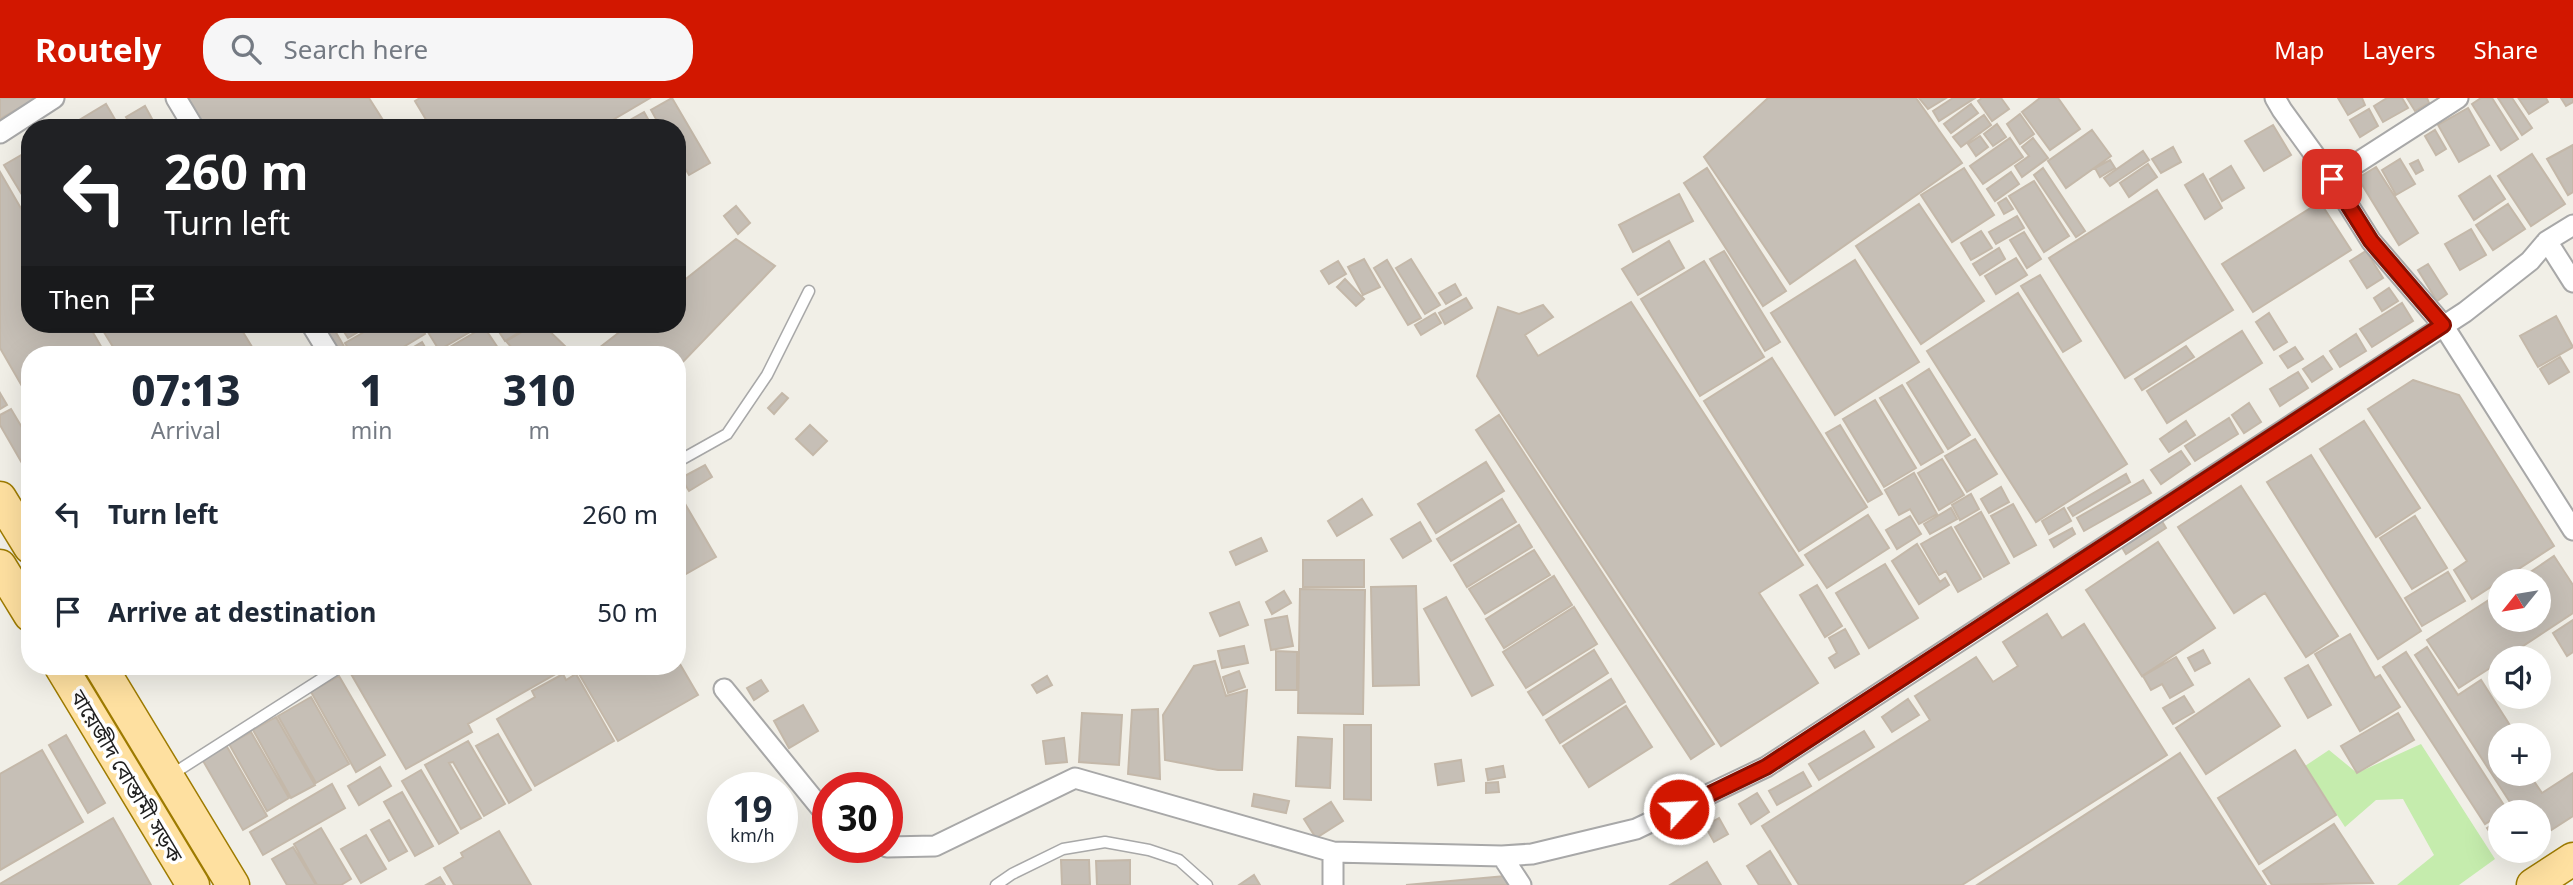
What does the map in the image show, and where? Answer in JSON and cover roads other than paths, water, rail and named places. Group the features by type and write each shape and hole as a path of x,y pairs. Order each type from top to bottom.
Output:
{"main road":[{"path":"0,498 21,532"},
{"path":"0,566 21,600"},
{"name":"বায়েজীদ বোস্তামী সড়ক","path":"66,675 193,885"},
{"name":"বায়েজীদ বোস্তামী সড়ক","path":"107,675 233,885"},
{"path":"2533,885 2573,859"}],"street":[{"path":"22,119 54,98"},
{"path":"176,98 189,119"},
{"path":"2275,98 2332,179 2371,241 2443,325 2573,530"},
{"path":"2332,179 2458,98"},
{"path":"0,133 21,119"},
{"path":"903,847 935,846 1074,778 1333,852 1502,856 1532,854 1636,829 1766,767 2443,325 2513,276 2547,241 2573,225"},
{"path":"2547,241 2573,282"},
{"path":"724,689 812,797"},
{"path":"1333,852 1333,885"},
{"path":"1502,856 1521,885"}],"lane":[{"path":"686,457 727,434 767,375 809,290"},
{"path":"168,777 327,675"},
{"path":"996,885 1012,874 1063,849 1105,842 1149,850 1179,860 1207,885"}]}
